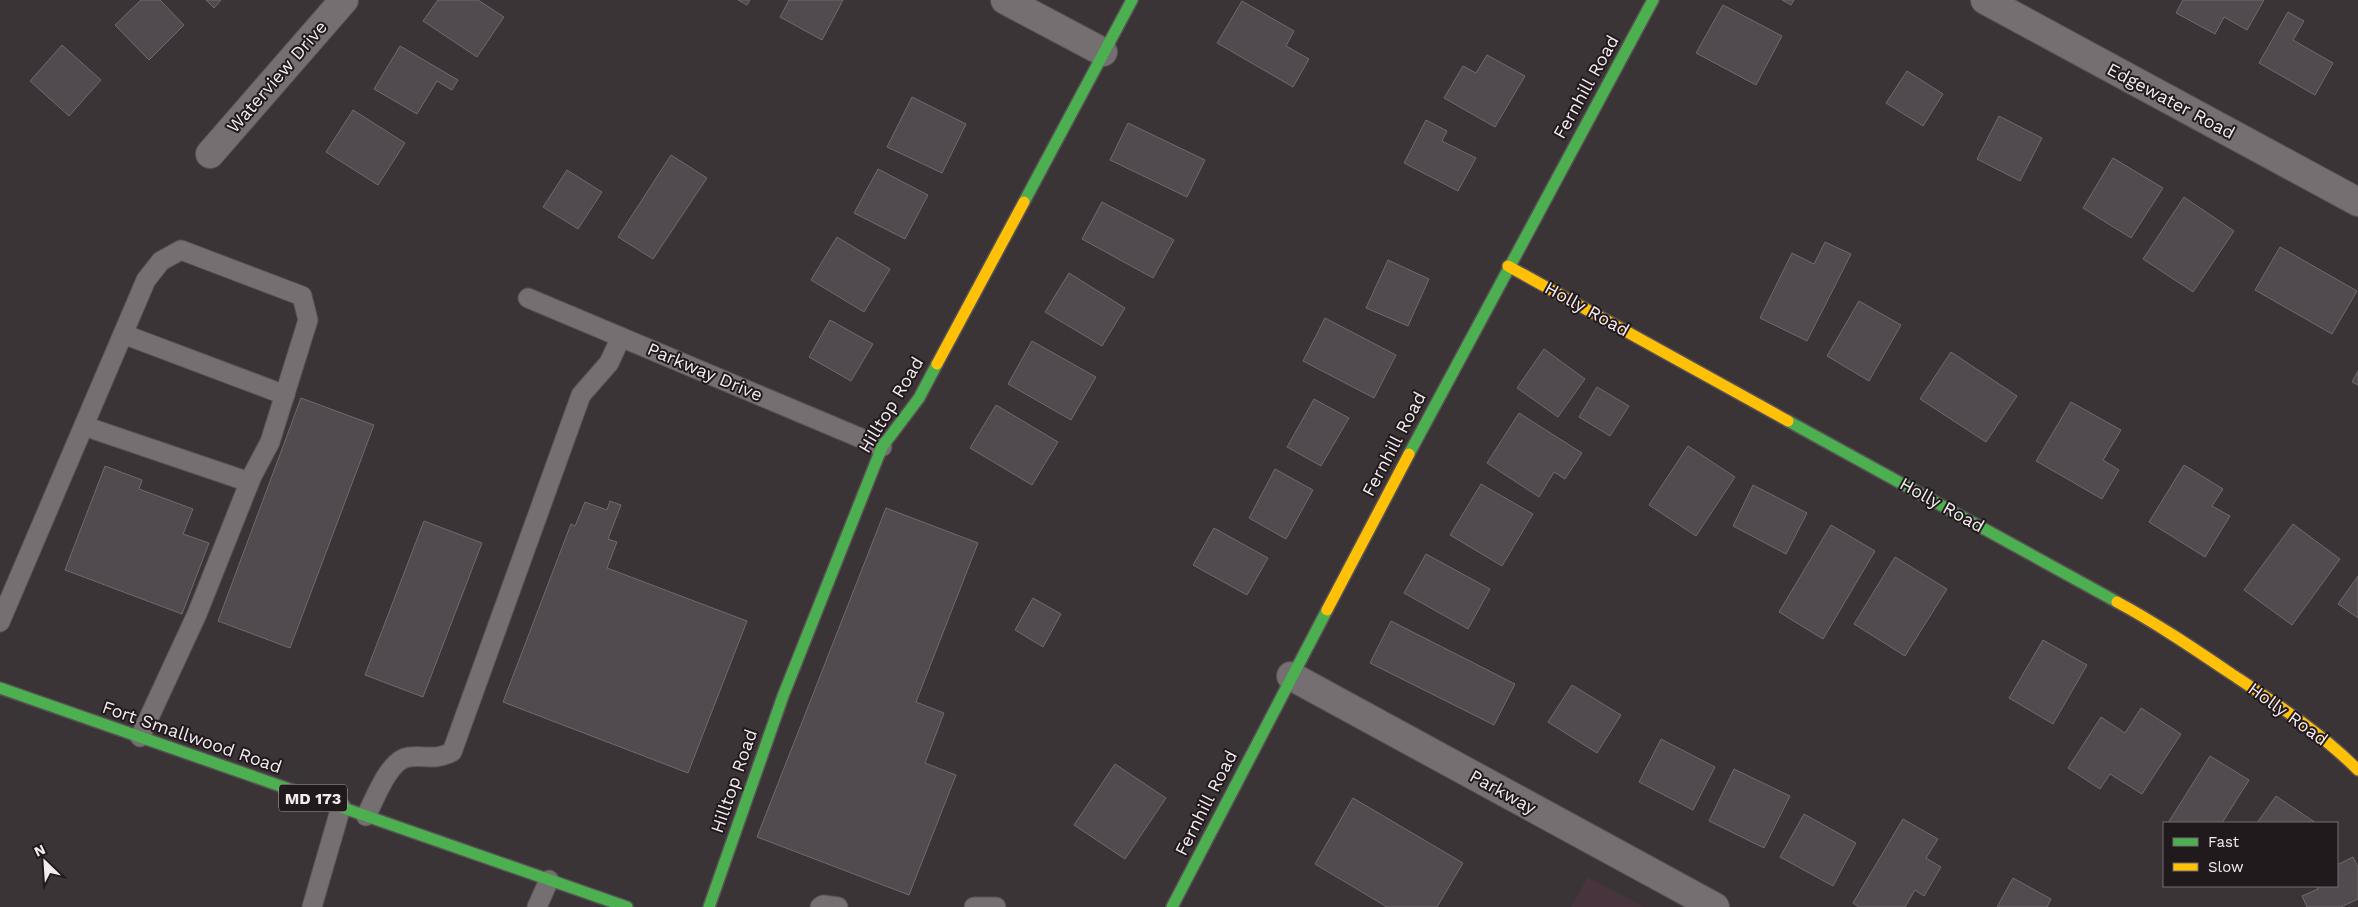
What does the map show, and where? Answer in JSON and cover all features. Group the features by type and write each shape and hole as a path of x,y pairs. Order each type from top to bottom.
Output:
{"street":[{"name":"Waterview Drive","path":"210,154 344,0"},
{"path":"1006,0 1103,52"},
{"name":"Hilltop Road","path":"708,907 783,696 882,447 919,398 1132,0"},
{"name":"Fernhill Road","path":"1172,907 1291,676 1508,266 1653,0"},
{"name":"Edgewater Road","path":"1984,0 2358,202"},
{"name":"Holly Road","path":"1508,266 2152,621 2272,701 2333,745 2358,770"},
{"name":"Parkway","path":"1291,676 1715,907"},
{"name":"Fort Smallwood Road","path":"0,688 627,907"}],"lane":[{"path":"0,622 146,280 161,261 182,250 302,296 308,320 270,442 249,482 196,614 140,737"},
{"name":"Parkway Drive","path":"528,298 882,447"},
{"path":"123,334 285,395"},
{"path":"366,816 392,766 407,757 438,758 452,752 581,395 609,363 621,337"},
{"path":"84,426 249,482"},
{"path":"312,907 341,807"},
{"path":"537,907 550,880"},
{"path":"820,907 823,905 838,907"},
{"path":"974,907 996,907"}],"shaded area":[{"path":"1588,877 1644,907 1571,907"}],"building":[{"path":"141,0 160,0 184,25 149,60 115,25"},
{"path":"206,0 221,0 214,8"},
{"path":"438,0 478,0 504,17 477,57 423,21"},
{"path":"738,0 750,0 747,5"},
{"path":"789,0 843,0 822,40 780,17"},
{"path":"1782,0 1794,0 1791,5"},
{"path":"2183,0 2264,0 2247,30 2224,17 2215,34 2176,13"},
{"path":"1242,1 1294,31 1286,46 1309,59 1293,87 1217,43"},
{"path":"1723,5 1782,36 1756,85 1696,53"},
{"path":"2288,12 2304,21 2293,40 2333,63 2315,95 2259,63"},
{"path":"62,45 101,80 69,116 30,81"},
{"path":"400,46 458,80 452,90 437,81 417,114 374,89"},
{"path":"1487,55 1525,76 1495,127 1444,98 1463,66 1476,73"},
{"path":"1907,71 1943,94 1923,126 1886,103"},
{"path":"912,97 966,124 942,173 887,147"},
{"path":"353,110 405,143 378,185 326,152"},
{"path":"1999,116 2042,138 2020,181 1977,159"},
{"path":"1426,120 1447,131 1442,141 1476,158 1458,191 1404,163"},
{"path":"1128,123 1205,160 1187,197 1110,160"},
{"path":"671,155 707,178 653,259 618,237"},
{"path":"2113,158 2163,188 2131,238 2083,208"},
{"path":"878,169 928,195 905,239 854,213"},
{"path":"567,170 602,192 578,229 543,207"},
{"path":"2184,197 2234,231 2193,292 2143,259"},
{"path":"1102,202 1174,240 1153,278 1082,239"},
{"path":"837,237 890,269 864,312 811,280"},
{"path":"1825,242 1851,254 1807,341 1760,318 1792,253 1814,264"},
{"path":"2280,247 2357,291 2332,334 2255,290"},
{"path":"1388,260 1429,279 1408,326 1366,308"},
{"path":"1069,273 1125,308 1102,346 1045,312"},
{"path":"1859,301 1901,325 1869,381 1827,356"},
{"path":"1325,318 1396,355 1374,398 1303,361"},
{"path":"830,320 873,344 851,381 809,357"},
{"path":"1032,341 1096,377 1071,420 1008,384"},
{"path":"1544,349 1585,379 1558,417 1517,388"},
{"path":"1951,352 2017,396 1986,442 1920,399"},
{"path":"2358,371 2358,385 2352,382"},
{"path":"1597,387 1629,406 1610,436 1579,417"},
{"path":"301,398 374,425 290,648 218,621"},
{"path":"1314,399 1349,418 1321,466 1287,447"},
{"path":"2071,402 2121,430 2103,460 2119,470 2102,499 2036,461"},
{"path":"996,405 1058,442 1032,485 970,448"},
{"path":"1519,413 1582,453 1565,479 1554,472 1539,497 1487,463"},
{"path":"1688,446 1735,477 1696,536 1649,505"},
{"path":"2184,465 2223,489 2212,506 2230,516 2205,557 2149,522"},
{"path":"105,466 142,480 139,489 193,509 183,534 209,543 182,614 65,570"},
{"path":"1275,469 1313,490 1286,539 1249,518"},
{"path":"1481,484 1533,514 1502,566 1450,535"},
{"path":"1753,485 1807,513 1786,554 1733,526"},
{"path":"610,501 621,505 608,539 617,542 607,568 747,621 688,773 503,702 571,524 575,526 585,502 607,510"},
{"path":"886,508 978,543 916,702 944,713 925,763 956,775 909,895 757,837"},
{"path":"424,521 482,543 423,697 365,675"},
{"path":"2293,524 2340,559 2292,625 2244,590"},
{"path":"1831,525 1875,551 1823,639 1779,612"},
{"path":"1214,528 1268,558 1247,595 1193,565"},
{"path":"1426,554 1490,589 1468,629 1404,593"},
{"path":"1895,557 1947,589 1905,656 1854,624"},
{"path":"2358,576 2358,618 2338,604"},
{"path":"1033,598 1061,614 1043,647 1015,630"},
{"path":"1391,621 1515,684 1494,725 1370,663"},
{"path":"2043,640 2087,665 2053,724 2009,698"},
{"path":"1572,685 1621,715 1597,753 1548,722"},
{"path":"2141,708 2181,734 2142,794 2110,774 2100,789 2068,768 2101,717 2125,733"},
{"path":"1661,739 1715,767 1693,810 1639,782"},
{"path":"2210,756 2249,780 2223,822 2169,822"},
{"path":"1115,764 1166,798 1125,859 1074,825"},
{"path":"1734,769 1790,796 1764,848 1709,821"},
{"path":"2276,796 2315,822 2258,822"},
{"path":"1353,798 1463,863 1437,907 1387,907 1315,864"},
{"path":"1804,814 1856,843 1833,886 1780,857"},
{"path":"1903,819 1938,839 1926,858 1941,867 1924,896 1915,890 1905,907 1859,907 1853,903"},
{"path":"2353,857 2358,867 2358,899 2341,907 2307,907 2302,896 2318,889 2317,887 2338,887 2338,864"},
{"path":"2013,878 2051,899 2047,907 1997,907"}],"traffic: fast":[{"path":"1024,202 1132,0"},
{"path":"1409,454 1653,0"},
{"path":"709,907 783,696 882,447 919,398 937,364"},
{"path":"1788,421 2117,602"},
{"path":"1172,907 1327,610"},
{"path":"0,688 627,907"}],"traffic: slow":[{"path":"937,364 1024,202"},
{"path":"1508,266 1788,421"},
{"path":"1327,610 1409,454"},
{"path":"2117,602 2174,636 2280,707 2328,743 2358,770"}]}
